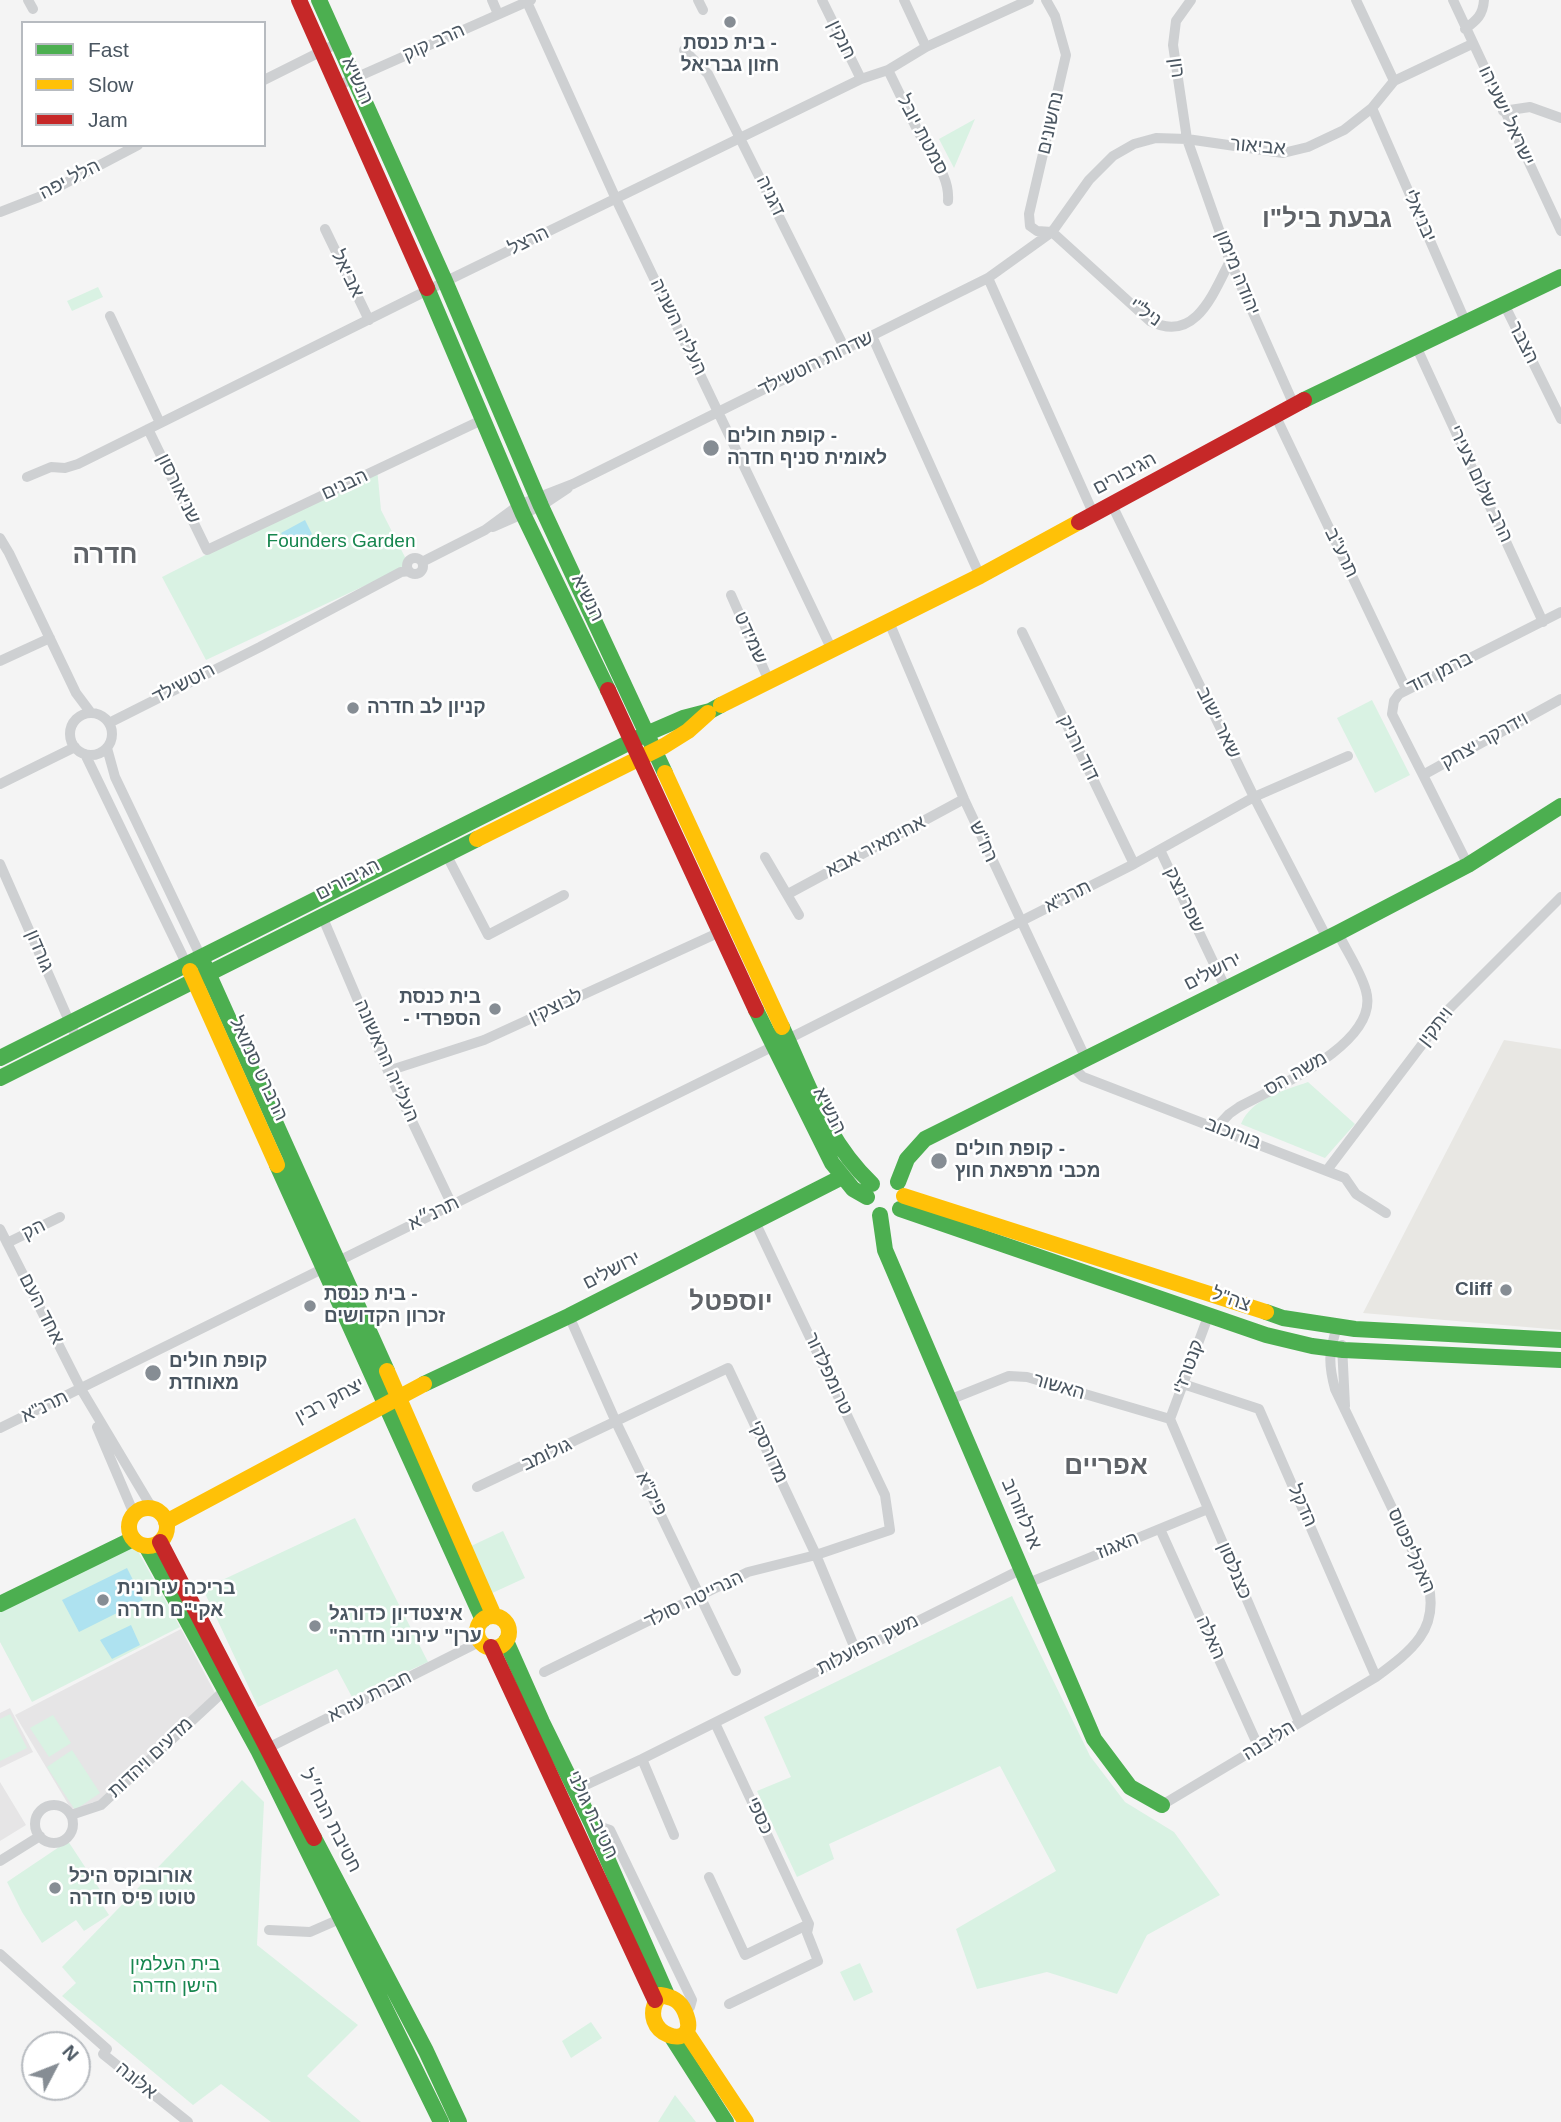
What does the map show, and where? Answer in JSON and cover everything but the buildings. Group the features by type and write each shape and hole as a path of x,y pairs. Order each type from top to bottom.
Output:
{"street":[{"name":"הנשיא","path":"299,0 428,289 522,510 640,737"},
{"name":"הנשיא","path":"319,0 445,281 640,737 780,1042 817,1135 842,1177 853,1189 869,1191"},
{"path":"492,0 498,14"},
{"name":"חנקין","path":"822,0 861,79"},
{"path":"904,0 926,47"},
{"name":"הרצל","path":"27,477 51,467 72,467 428,289 861,79 888,70 926,47 1030,0"},
{"name":"נחשונים","path":"1046,0 1055,16 1066,55 1029,214 1030,226 1037,231 1052,232"},
{"name":"רון","path":"1187,139 1173,45 1176,21 1191,0"},
{"path":"1356,0 1394,81"},
{"name":"ישראל ישעיהו","path":"1453,0 1561,230"},
{"path":"1465,29 1483,12 1484,0"},
{"name":"הרב קוק","path":"337,86 529,1"},
{"name":"העליה השניה","path":"529,1 616,199 832,650"},
{"path":"266,79 338,43"},
{"name":"אביאור","path":"1052,232 1089,180 1112,156 1134,144 1156,138 1187,139 1283,153 1308,147 1343,130 1372,108 1394,81 1472,44"},
{"name":"דגניה","path":"684,50 708,74 845,349"},
{"name":"סמטת יובל","path":"888,70 943,175 947,184 948,201"},
{"path":"1503,111 1530,107 1561,118"},
{"name":"יבניאלי","path":"1372,108 1466,323"},
{"name":"יהודה מימון","path":"1187,139 1230,261 1294,405"},
{"name":"הלל יפה","path":"0,212 39,197 134,147"},
{"name":"אביאל","path":"325,229 369,320"},
{"name":"ניל\"י","path":"1052,232 1150,321 1163,328 1176,328 1190,322 1212,296 1230,261"},
{"name":"שדרות רוטשילד","path":"260,647 401,572 419,573 423,569 422,562 522,510 562,494 573,484 988,278 1052,232"},
{"name":"הגיבורים","path":"0,1058 640,737 683,719 710,712 981,576 1294,405 1561,277"},
{"path":"988,278 1094,515"},
{"name":"הצבר","path":"1504,304 1561,419"},
{"path":"110,316 160,423"},
{"path":"872,336 981,576"},
{"name":"הרב שלום צעירי","path":"1416,346 1543,622"},
{"name":"תרע\"ב","path":"1276,417 1406,689"},
{"name":"הבנים","path":"207,550 484,419"},
{"name":"שניאורסון","path":"148,429 207,550"},
{"name":"שאר ישוב","path":"1112,505 1254,797 1333,936"},
{"path":"0,538 76,693 91,713 109,723 113,736 107,748 97,755 85,754 75,747 70,735 74,722 91,713"},
{"name":"שמידט","path":"731,595 769,681"},
{"name":"ברמן דוד","path":"1423,775 1392,714 1394,701 1406,689 1561,612"},
{"name":"רח\"ש","path":"889,622 1079,1062"},
{"name":"דוד ורניק","path":"1022,632 1134,864"},
{"path":"0,661 50,638"},
{"name":"רוטשילד","path":"109,723 260,647"},
{"name":"וידרקר יצחק","path":"1468,865 1423,775 1561,699"},
{"name":"הגיבורים","path":"0,1078 648,754 688,732 710,712"},
{"path":"0,784 75,747"},
{"name":"הרברט סמואל","path":"107,748 115,777 193,959"},
{"name":"הרברט סמואל","path":"85,754 202,976 333,1264 388,1400"},
{"name":"הנשיא","path":"648,754 720,932 835,1138 869,1191"},
{"name":"תרנ\"א","path":"780,1042 1134,864 1254,797 1348,756"},
{"name":"אחימאיר אבא","path":"788,894 964,799"},
{"name":"ירושלים","path":"901,1196 900,1170 908,1156 925,1139 1333,936 1468,865 1561,807"},
{"name":"שפרינצק","path":"1160,850 1226,989"},
{"path":"446,854 488,936 564,895"},
{"path":"765,857 799,915"},
{"name":"גורדון","path":"0,864 77,1039"},
{"name":"ויתקין","path":"1328,1170 1449,1009 1561,897"},
{"name":"העלייה הראשונה","path":"322,916 388,1071 452,1205"},
{"name":"לבוצקין","path":"388,1071 484,1040 720,932"},
{"name":"משה הס","path":"1216,1128 1239,1107 1323,1061 1354,1033 1365,1011 1366,991 1333,936"},
{"name":"תרנ״א","path":"81,1389 780,1042"},
{"name":"בורוכוב","path":"1079,1062 1083,1077 1345,1178 1356,1195 1386,1213"},
{"name":"ירושלים","path":"388,1400 569,1316 842,1177"},
{"path":"882,1178 901,1196 890,1215 880,1214 870,1208 869,1191 882,1178"},
{"name":"צה\"ל","path":"901,1196 1266,1335 1336,1350 1561,1360"},
{"name":"צה\"ל","path":"901,1196 1270,1314 1337,1327 1561,1340"},
{"name":"ארלוזורוב","path":"880,1214 885,1250 1094,1739 1130,1787 1162,1805"},
{"name":"הק","path":"7,1243 60,1217"},
{"name":"טרומפלדור","path":"755,1222 885,1494 890,1530"},
{"name":"אחד העם","path":"0,1229 81,1389 134,1514"},
{"name":"קנטרז'י","path":"1170,1419 1209,1314"},
{"name":"פיק\"א","path":"569,1316 616,1422 736,1671"},
{"name":"האקליפטוס","path":"1337,1327 1331,1375 1345,1412 1428,1583 1433,1601 1429,1621 1420,1639 1403,1657 1376,1677"},
{"name":"מדורסקי","path":"616,1422 728,1368 816,1555 856,1651"},
{"name":"האשור","path":"949,1400 1009,1376 1027,1377 1170,1419"},
{"name":"הדקל","path":"1183,1384 1259,1409 1376,1677"},
{"name":"תרנ\"א","path":"0,1428 81,1389"},
{"name":"תרנ\"א","path":"0,1434 81,1389"},
{"name":"אחד העם","path":"81,1389 160,1515"},
{"path":"388,1400 489,1618"},
{"name":"יצחק רבין","path":"134,1514 139,1510 160,1515 388,1400"},
{"name":"כצנלסון","path":"1170,1419 1299,1722"},
{"name":"גולומב","path":"477,1487 616,1422"},
{"name":"האגוז","path":"1025,1576 1208,1509"},
{"path":"134,1514 129,1527 142,1540"},
{"path":"0,1596 167,1531 160,1515"},
{"name":"האלה","path":"1160,1528 1259,1748"},
{"name":"הנרייטה סולד","path":"544,1672 748,1573 816,1555 890,1530"},
{"path":"0,1604 142,1540"},
{"name":"חטיבת הנח״ל","path":"142,1540 225,1690 264,1750 441,2122"},
{"name":"חטיבת הנח״ל","path":"142,1540 264,1750 426,2051 459,2122"},
{"name":"משק הפועלות","path":"715,1723 856,1651 1025,1576"},
{"path":"489,1618 503,1619 508,1628 493,1643 478,1632 489,1618"},
{"name":"חברת עזרא","path":"264,1750 493,1643"},
{"name":"חטיבת גולני","path":"493,1643 592,1824 661,1998"},
{"name":"חטיבת גולני","path":"493,1643 661,1998"},
{"name":"הליבנה","path":"1162,1805 1376,1677"},
{"name":"מדעים ויהדות","path":"71,1815 101,1805 225,1690"},
{"path":"575,1790 715,1723"},
{"name":"כספי","path":"715,1723 809,1924 807,1933 818,1961 729,2004"},
{"path":"642,1759 674,1835"},
{"path":"53,1805 60,1806 71,1815 73,1829 66,1840 53,1843 40,1836 35,1826 43,1809 53,1805"},
{"name":"חטיבת גולני","path":"592,1824 610,1830 692,2000 685,2011"},
{"path":"0,1861 40,1836"},
{"path":"709,1877 745,1955 809,1924"},
{"path":"268,1930 310,1933 342,1918"},
{"name":"אלונה","path":"0,1954 107,2049 103,2054 188,2122"},
{"path":"680,2036 688,2026 685,2011 677,2000 661,1998 653,2008 660,2030 680,2036 746,2122"},
{"path":"680,2036 726,2122"}],"shaded area":[{"path":"1504,1040 1561,1049 1561,1330 1363,1313"},
{"path":"181,1629 215,1693 95,1805 93,1802 71,1809 15,1715"},
{"path":"10,1708 33,1752 0,1768 0,1713"},
{"path":"0,1782 26,1825 0,1841"}],"green space":[{"path":"975,119 954,168 939,139"},
{"path":"98,287 103,297 72,311 67,301"},
{"name":"Founders Garden","path":"377,468 381,510 409,565 206,660 162,577"},
{"path":"1372,700 1410,775 1375,793 1337,718"},
{"path":"1308,1082 1355,1124 1325,1158 1241,1124 1260,1102"},
{"name":"איצטדיון כדורגל \"ערן\" עירוני חדרה","path":"355,1518 428,1662 352,1697 337,1669 258,1707 203,1589"},
{"path":"503,1531 525,1578 490,1594 469,1547"},
{"path":"135,1546 180,1627 32,1702 0,1642 0,1612"},
{"path":"1012,1596 1090,1756 1125,1802 1174,1832 1220,1895 1147,1935 1117,1994 1047,1972 977,1989 956,1929 1056,1871 1000,1766 829,1844 834,1859 797,1877 757,1791 791,1777 764,1717"},
{"path":"10,1714 27,1748 0,1761 0,1719"},
{"path":"53,1715 71,1743 49,1757 30,1728"},
{"path":"72,1750 100,1793 75,1810 47,1767"},
{"name":"בית העלמין הישן חדרה","path":"242,1780 264,1802 257,1945 358,2025 307,2076 361,2122 271,2122 221,2084 193,2105 62,1996 76,1983 62,1967"},
{"name":"אורובוקס היכל טוטו פיס חדרה","path":"68,1841 108,1902 103,1906 109,1915 84,1931 76,1920 42,1943 7,1882"},
{"path":"860,1963 873,1992 854,2001 840,1972"},
{"path":"591,2022 602,2038 571,2058 562,2041"},
{"path":"675,2095 696,2122 658,2122"}],"water":[{"path":"305,520 312,534 289,547 281,533"},
{"name":"בריכה עירונית אקי\"ם חדרה","path":"127,1568 143,1600 79,1632 62,1600"},
{"path":"131,1625 140,1645 112,1659 100,1640"}],"traffic: fast":[{"path":"319,0 445,281 541,506 665,773"},
{"path":"1304,400 1561,277"},
{"path":"427,288 523,514 608,690"},
{"path":"0,1058 646,734 721,705"},
{"path":"898,1182 907,1159 925,1139 1338,933 1468,865 1561,806"},
{"path":"0,1078 477,839"},
{"path":"204,964 387,1371"},
{"path":"756,1010 832,1163 853,1189 867,1197"},
{"path":"782,1027 830,1130 842,1149 872,1184"},
{"path":"277,1165 483,1620"},
{"path":"424,1384 569,1316 842,1177"},
{"path":"900,1209 1266,1335 1312,1346 1343,1350 1561,1360"},
{"path":"880,1215 885,1250 1094,1739 1130,1787 1162,1805"},
{"path":"1266,1312 1283,1318 1355,1329 1561,1340"},
{"path":"0,1604 133,1539"},
{"path":"146,1546 259,1752 441,2122"},
{"path":"506,1641 592,1824 667,1995"},
{"path":"314,1838 426,2051 459,2122"},
{"path":"673,2039 726,2122"}],"traffic: slow":[{"path":"721,705 980,576 1079,522"},
{"path":"477,839 664,746 688,731 708,713"},
{"path":"665,773 782,1027"},
{"path":"190,971 277,1165"},
{"path":"904,1196 1266,1312"},
{"path":"387,1371 494,1616"},
{"path":"166,1522 424,1384"},
{"path":"148,1508 161,1514 167,1527 161,1540 148,1546 135,1540 129,1527 135,1514 148,1508"},
{"path":"493,1616 504,1621 509,1632 504,1643 493,1648 482,1643 477,1632 482,1621 493,1616"},
{"path":"660,1995 675,2000 683,2008 688,2026 685,2034 678,2037 669,2035 660,2030 654,2021 654,2009 660,1995"},
{"path":"687,2033 746,2122"}],"traffic: jam":[{"path":"299,0 427,288"},
{"path":"1079,522 1304,400"},
{"path":"608,690 756,1010"},
{"path":"160,1542 314,1838"},
{"path":"491,1647 655,2000"}],"place":[{"name":"בית כנסת - חזון גבריאל","path":"730,22"},
{"name":"קופת חולים - לאומית סניף חדרה","path":"711,448"},
{"name":"קניון לב חדרה","path":"353,708"},
{"name":"בית כנסת - הספרדי","path":"495,1009"},
{"name":"קופת חולים - מכבי מרפאת חוץ","path":"939,1161"},
{"name":"Cliff","path":"1506,1290"},
{"name":"בית כנסת - זכרון הקדושים","path":"310,1306"},
{"name":"קופת חולים מאוחדת","path":"153,1373"},
{"name":"בריכה עירונית אקי\"ם חדרה","path":"103,1600"},
{"name":"איצטדיון כדורגל \"ערן\" עירוני חדרה","path":"315,1626"},
{"name":"אורובוקס היכל טוטו פיס חדרה","path":"55,1888"}],"district":[{"name":"גבעת ביל\"ו","path":"1327,220"},
{"name":"חדרה","path":"105,556"},
{"name":"יוספטל","path":"731,1303"},
{"name":"אפריים","path":"1106,1467"}]}
